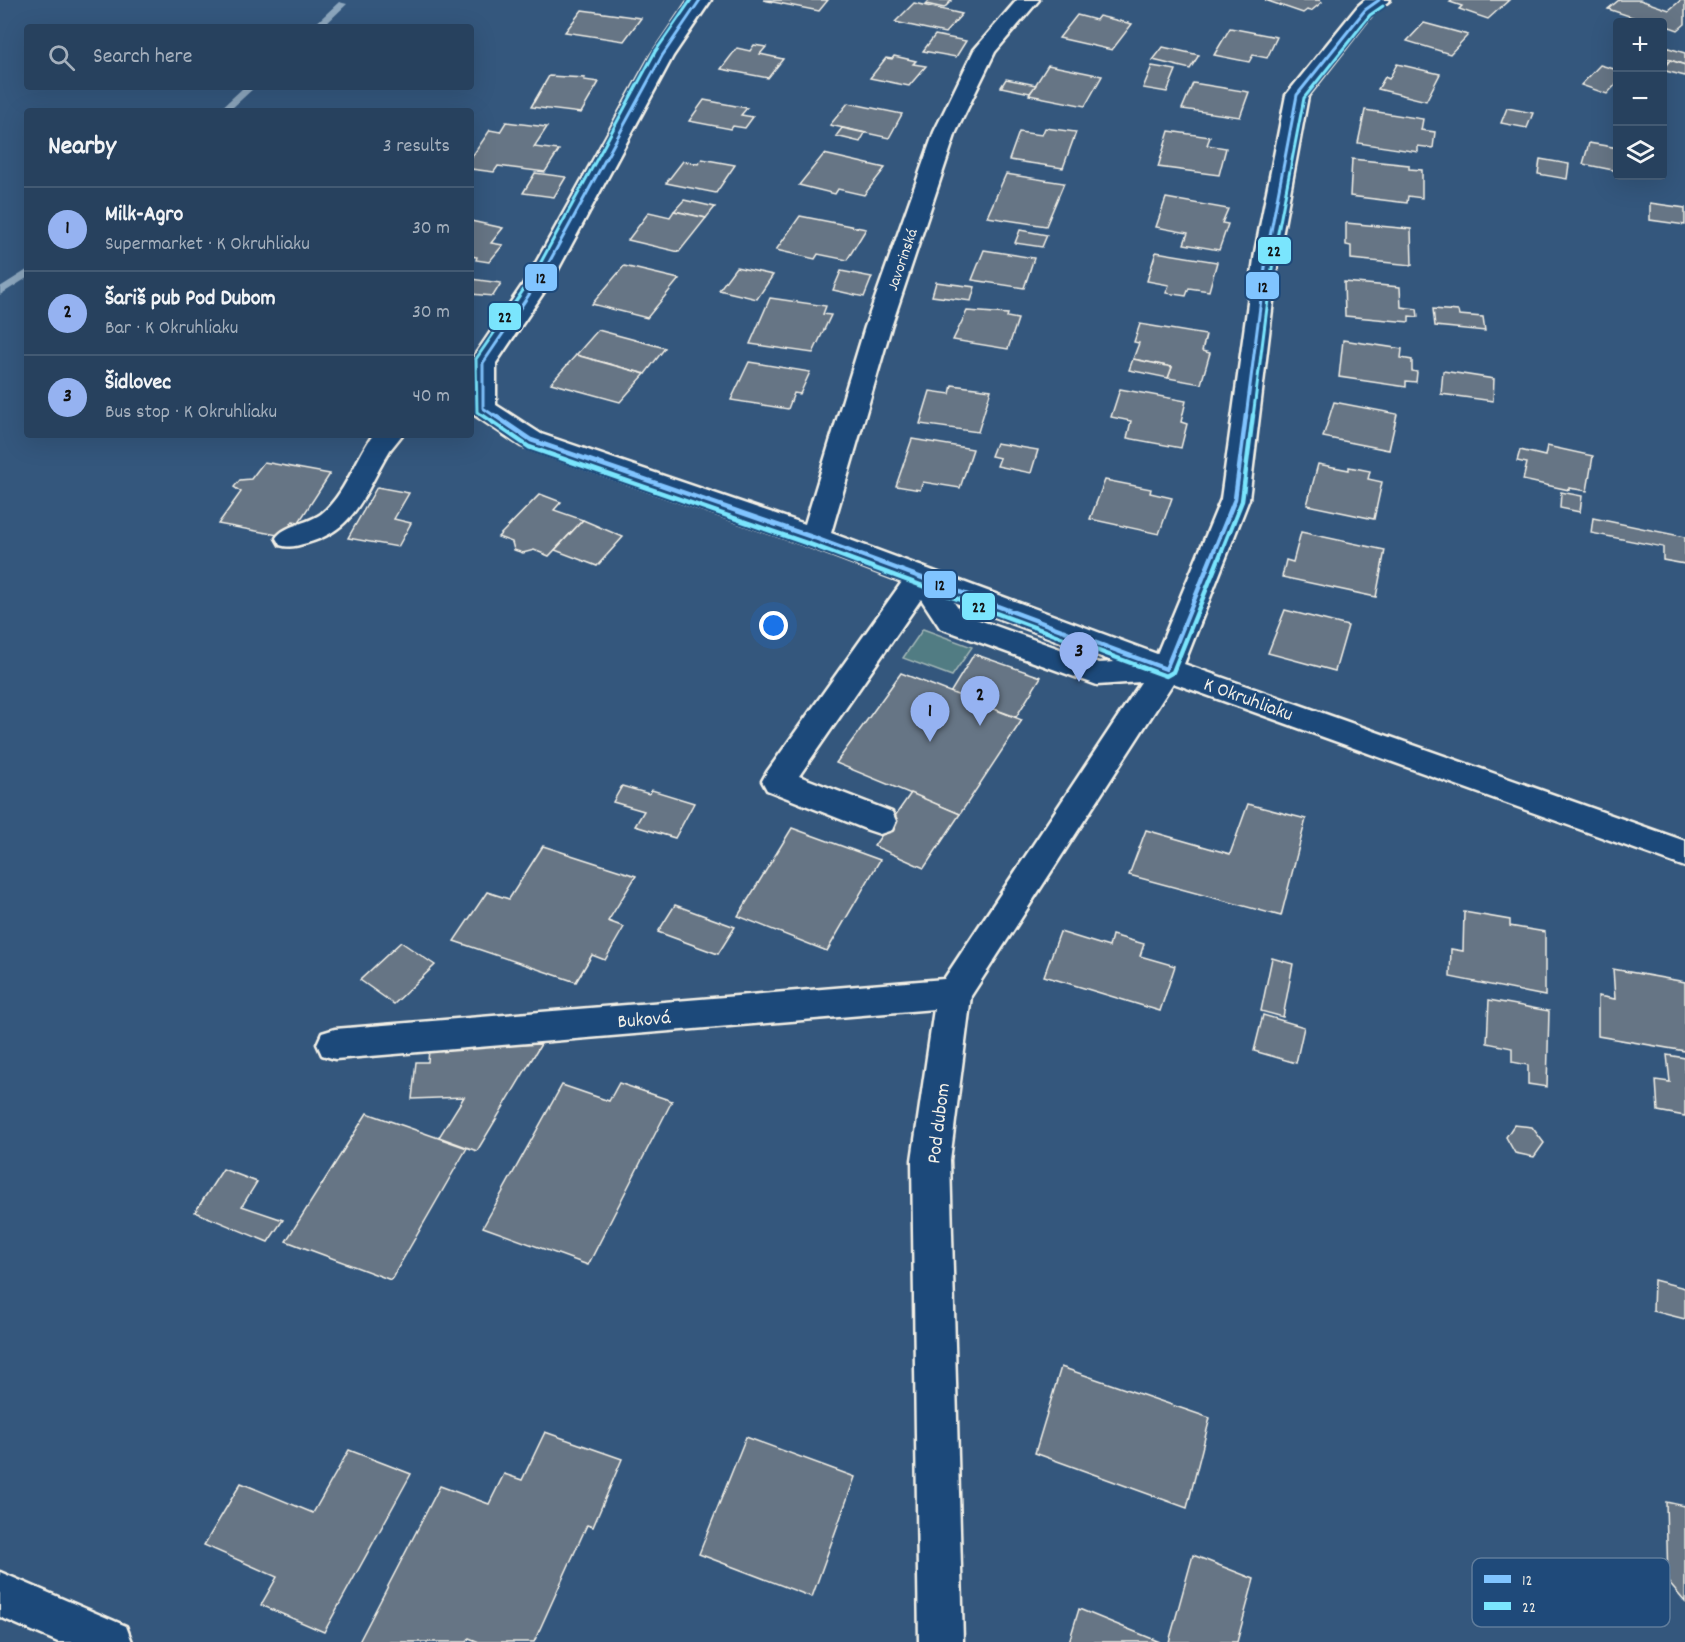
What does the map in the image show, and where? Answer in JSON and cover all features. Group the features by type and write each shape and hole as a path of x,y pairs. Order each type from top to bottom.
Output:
{"street":[{"path":"475,407 483,363 541,277 662,56 700,0"},
{"name":"Javorinská","path":"816,538 878,327 945,132 985,50 1028,0"},
{"name":"Pod dubom","path":"941,1642 931,1160 954,993 1166,669 1235,499 1267,252 1297,95 1365,10 1379,0"},
{"name":"K Okruhliaku","path":"475,407 531,440 816,538 1166,669 1685,854"},
{"path":"290,538 328,525 341,513 386,438"},
{"path":"880,821 778,782 921,577"},
{"name":"Buková","path":"335,1044 954,993"},
{"path":"0,1594 110,1642"}],"green space":[{"path":"923,629 972,647 952,676 903,658"}],"building":[{"path":"763,0 828,0 819,11"},
{"path":"930,0 952,0 944,8 926,4"},
{"path":"1265,0 1319,0 1322,2 1311,11 1307,10 1303,13"},
{"path":"1453,0 1509,0 1488,19 1459,9 1462,6 1450,2"},
{"path":"1619,0 1640,0 1669,10 1681,0 1685,0 1685,24 1678,30 1670,27 1667,29 1667,18 1635,18 1608,9"},
{"path":"914,3 962,14 945,33 895,22"},
{"path":"582,10 641,18 624,41 565,32"},
{"path":"1077,15 1096,20 1099,16 1132,24 1112,50 1059,38"},
{"path":"1424,23 1468,35 1450,54 1407,41"},
{"path":"1230,28 1277,37 1267,58 1253,55 1249,62 1214,55"},
{"path":"935,35 966,41 956,57 923,51"},
{"path":"754,45 766,47 760,54 783,59 768,78 721,69 737,48 750,51"},
{"path":"1163,47 1199,55 1190,69 1153,60"},
{"path":"1667,48 1685,53 1685,65 1667,59"},
{"path":"894,56 916,61 913,64 926,66 909,86 870,78 886,58 892,59"},
{"path":"1670,60 1685,65 1685,76 1667,71 1667,64"},
{"path":"1397,64 1440,74 1426,101 1378,89 1385,77 1389,79"},
{"path":"1048,65 1102,76 1085,106 1029,95"},
{"path":"1600,65 1613,69 1613,87 1607,94 1581,85"},
{"path":"1152,66 1176,70 1167,92 1143,88"},
{"path":"549,76 585,78 584,80 599,82 581,113 531,107"},
{"path":"1006,79 1036,85 1030,93 1001,87"},
{"path":"1193,83 1249,92 1240,117 1182,109"},
{"path":"704,100 747,108 741,115 753,117 745,128 733,126 731,129 689,121"},
{"path":"848,103 902,114 889,138 830,125"},
{"path":"1507,108 1533,113 1527,128 1501,123"},
{"path":"1365,110 1423,119 1421,130 1435,132 1433,148 1418,146 1418,152 1358,143"},
{"path":"506,122 547,127 534,147 559,150 545,172 498,166 494,172 474,169 474,154 490,130 500,132"},
{"path":"842,128 865,133 860,142 836,136"},
{"path":"1045,128 1076,132 1063,168 1009,160 1019,132 1042,135"},
{"path":"1169,131 1210,137 1207,145 1226,148 1219,175 1158,167"},
{"path":"1589,143 1613,147 1613,170 1583,164"},
{"path":"824,154 885,168 864,195 838,189 835,194 799,185"},
{"path":"702,159 735,165 716,193 666,183 683,161 698,164"},
{"path":"1352,159 1409,165 1409,169 1422,170 1422,198 1408,196 1407,203 1350,196"},
{"path":"1540,159 1569,164 1567,179 1538,174"},
{"path":"535,173 566,177 554,197 523,193"},
{"path":"1006,174 1064,183 1046,226 987,217"},
{"path":"1166,198 1228,209 1222,223 1228,224 1219,250 1184,244 1188,233 1156,227"},
{"path":"684,200 715,207 706,218 674,211"},
{"path":"1650,203 1685,208 1685,225 1650,220"},
{"path":"674,211 706,218 679,252 628,240 649,212 670,217"},
{"path":"800,216 866,229 847,260 818,254 815,259 776,250"},
{"path":"474,222 503,228 491,243 503,245 489,262 476,260 477,257 474,256"},
{"path":"1346,223 1411,229 1412,265 1351,259 1351,246 1346,245"},
{"path":"1020,230 1047,235 1042,247 1015,243"},
{"path":"984,250 1034,258 1024,288 972,280"},
{"path":"1156,252 1217,262 1209,291 1189,288 1186,296 1166,293 1169,285 1147,281"},
{"path":"624,266 679,279 647,318 592,304"},
{"path":"736,267 773,275 757,299 719,290"},
{"path":"841,271 872,277 864,297 833,290"},
{"path":"474,279 501,283 493,296 474,294"},
{"path":"936,282 975,287 971,301 932,296"},
{"path":"1344,282 1400,287 1401,307 1417,309 1418,317 1409,316 1409,322 1345,316"},
{"path":"770,298 826,306 823,314 831,315 813,353 750,344"},
{"path":"1433,309 1458,311 1459,315 1483,317 1485,331 1435,326"},
{"path":"967,311 1008,314 1007,317 1018,319 1008,349 953,340"},
{"path":"1140,324 1206,335 1202,351 1210,353 1201,384 1168,378 1172,367 1133,359 1139,343 1134,342"},
{"path":"598,330 665,348 645,374 576,355"},
{"path":"1343,340 1402,349 1401,358 1412,360 1412,371 1417,372 1416,382 1406,381 1406,387 1339,377"},
{"path":"576,355 645,374 620,402 551,383"},
{"path":"1133,359 1172,367 1168,378 1129,370"},
{"path":"749,362 810,372 800,394 794,393 788,409 731,400"},
{"path":"1443,371 1494,379 1493,401 1441,394"},
{"path":"952,385 991,390 978,432 920,424 930,391 950,394"},
{"path":"1120,389 1186,401 1181,422 1187,424 1181,448 1127,438 1131,421 1111,417"},
{"path":"1334,402 1397,414 1389,450 1323,437"},
{"path":"912,439 973,449 960,488 923,482 920,490 896,486"},
{"path":"996,443 1038,450 1031,473 997,466 1000,458 991,456"},
{"path":"1547,446 1593,456 1587,491 1569,488 1569,490 1523,480 1527,463 1517,461 1520,450 1545,456"},
{"path":"264,462 330,474 299,522 293,521 283,536 218,524 241,492 234,487 240,480 251,479"},
{"path":"1318,464 1349,470 1349,467 1370,471 1368,479 1382,482 1374,519 1307,505"},
{"path":"1105,480 1151,489 1150,493 1172,498 1159,534 1090,519"},
{"path":"377,487 409,493 394,519 411,523 398,547 348,538"},
{"path":"1561,492 1582,496 1580,512 1560,508"},
{"path":"540,494 561,502 554,510 583,520 549,556 534,550 523,553 514,550 512,542 498,537"},
{"path":"1593,518 1685,537 1685,564 1663,560 1663,547 1591,533"},
{"path":"583,520 623,537 597,566 555,550"},
{"path":"1301,532 1385,550 1376,597 1282,577 1286,560 1293,562"},
{"path":"1285,610 1348,626 1335,671 1268,653"},
{"path":"974,654 1041,677 1016,717 950,693"},
{"path":"901,673 1022,720 960,814 836,763"},
{"path":"622,786 649,794 652,790 694,803 675,838 635,826 644,811 613,802"},
{"path":"911,793 960,814 924,868 874,846"},
{"path":"1248,804 1306,819 1281,916 1129,875 1146,830 1230,854"},
{"path":"792,828 880,860 827,951 738,916"},
{"path":"543,846 636,876 608,921 624,927 605,960 592,955 576,982 454,941 487,892 509,899"},
{"path":"675,905 735,927 718,954 658,932"},
{"path":"1464,912 1510,920 1510,926 1545,932 1545,996 1450,977 1451,949 1463,951"},
{"path":"1060,932 1109,947 1112,935 1144,944 1140,956 1175,966 1160,1011 1044,976"},
{"path":"401,942 435,965 394,1004 360,980"},
{"path":"1272,958 1293,964 1283,1017 1261,1011"},
{"path":"1613,969 1685,982 1685,1051 1598,1036 1598,996 1615,999"},
{"path":"1489,1000 1549,1011 1547,1087 1528,1084 1528,1065 1512,1062 1512,1048 1487,1043"},
{"path":"1263,1015 1304,1027 1296,1063 1254,1051"},
{"path":"541,1044 477,1151 439,1137 464,1097 412,1099 416,1062 428,1062 429,1049"},
{"path":"1667,1055 1685,1058 1685,1116 1658,1111 1656,1080 1670,1082"},
{"path":"619,1083 672,1101 588,1265 483,1227 562,1085 609,1101"},
{"path":"367,1113 467,1148 391,1280 286,1241"},
{"path":"1514,1125 1532,1127 1544,1143 1534,1157 1515,1153 1506,1137"},
{"path":"223,1169 257,1182 242,1206 283,1220 268,1242 195,1212"},
{"path":"1654,1280 1685,1288 1685,1319 1653,1311"},
{"path":"1061,1367 1210,1418 1187,1508 1035,1453"},
{"path":"545,1432 622,1459 593,1527 587,1525 534,1642 479,1642 469,1638 467,1642 359,1642 440,1486 489,1504 504,1474 522,1480"},
{"path":"746,1437 855,1477 812,1597 699,1554"},
{"path":"349,1450 411,1474 324,1632 261,1605 277,1577 204,1545 241,1483 313,1513"},
{"path":"1666,1502 1685,1506 1685,1602 1670,1584 1670,1558 1667,1558"},
{"path":"1193,1555 1254,1579 1237,1642 1169,1642"},
{"path":"1079,1609 1160,1642 1069,1642"}],"waterway":[{"path":"320,24 342,4"},
{"path":"226,108 247,90"},
{"path":"0,292 24,275"}],"transit line":[{"name":"22","path":"691,0 655,52 535,273 476,359 477,412 529,447 812,545 1166,676 1173,672 1242,501 1274,253 1304,98 1370,15 1383,6"},
{"name":"12","path":"700,0 662,56 541,277 483,363 483,408 531,440 815,538 1166,669 1235,499 1267,252 1297,95 1365,10 1379,0"}],"place":[{"name":"Šidlovec","path":"1079,682"},
{"name":"Šariš pub Pod Dubom","path":"980,726"},
{"name":"Milk-Agro","path":"930,742"}]}
